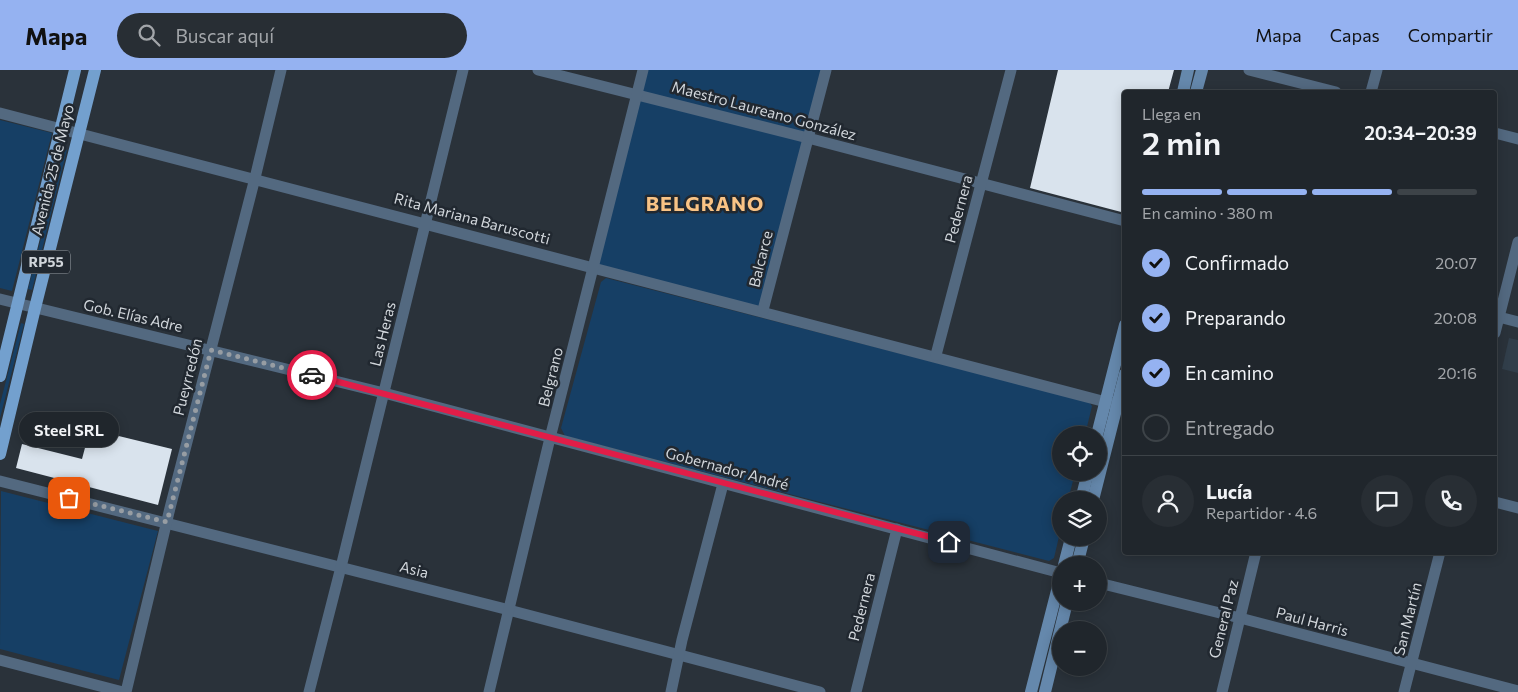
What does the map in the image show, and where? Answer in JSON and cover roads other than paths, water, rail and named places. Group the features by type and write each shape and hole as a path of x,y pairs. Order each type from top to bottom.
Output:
{"main road":[{"name":"Avenida 25 de Mayo","path":"0,376 74,70"},
{"name":"Avenida 25 de Mayo","path":"0,454 34,308 95,70"},
{"path":"1183,90 1188,70"},
{"path":"1197,90 1202,70"},
{"path":"1103,426 1116,404 1122,351"},
{"path":"1095,491 1122,384"},
{"path":"1031,692 1052,609"},
{"path":"1045,692 1065,611"}],"street":[{"name":"Pueyrredón","path":"124,692 281,70"},
{"name":"Las Heras","path":"308,692 341,567 463,70"},
{"name":"Maestro Laureano González","path":"538,70 1122,220"},
{"name":"Belgrano","path":"489,692 550,438 643,70"},
{"name":"Balcarce","path":"763,310 826,70"},
{"name":"Pedernera","path":"936,355 1012,70"},
{"path":"1249,70 1328,90"},
{"path":"1372,90 1377,70"},
{"name":"Rita Mariana Baruscotti","path":"0,113 595,266 1116,404"},
{"path":"1497,134 1518,139"},
{"path":"1518,242 1497,317 1518,322"},
{"name":"Gob. Elías Adre","path":"0,299 384,393 550,438"},
{"name":"Gobernador André","path":"550,438 897,529"},
{"name":"Asia","path":"0,481 509,610 820,692"},
{"path":"671,692 723,484"},
{"path":"1497,503 1518,508"},
{"name":"Pedernera","path":"856,692 897,529"},
{"path":"897,529 1052,572"},
{"name":"General Paz","path":"1222,692 1255,555"},
{"name":"San Martín","path":"1404,692 1439,555"},
{"name":"Paul Harris","path":"1107,585 1518,691"},
{"path":"0,660 124,692"}],"place":[{"name":"Steel SRL","path":"69,498"}],"district":[{"name":"BELGRANO","path":"705,204"}]}
